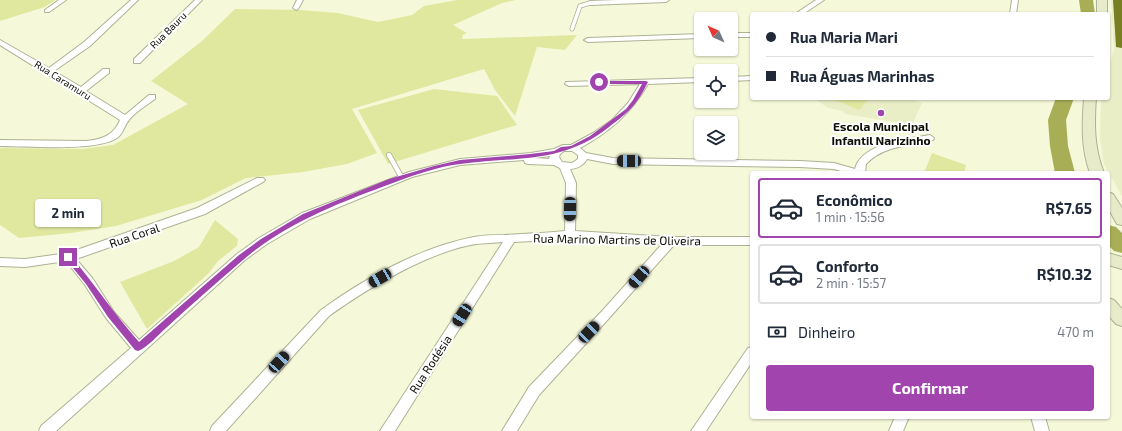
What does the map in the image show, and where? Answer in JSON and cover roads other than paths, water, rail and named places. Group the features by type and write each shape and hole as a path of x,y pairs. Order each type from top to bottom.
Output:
{"street":[{"path":"47,11 62,0"},
{"path":"49,71 87,44 135,0"},
{"name":"Rua Bauru","path":"138,61 199,0"},
{"path":"296,8 300,0"},
{"path":"590,3 666,0"},
{"path":"801,12 821,0"},
{"path":"1013,12 1015,0"},
{"path":"1102,0 1102,12"},
{"path":"738,35 750,35"},
{"path":"588,40 694,36"},
{"name":"Rua Caramuru","path":"0,42 125,119"},
{"path":"81,91 106,71"},
{"path":"738,79 750,78"},
{"path":"569,84 694,80"},
{"path":"570,235 570,183 578,156 592,138 628,110 636,100 646,82"},
{"path":"0,143 87,144 100,142 118,132 125,119 152,97"},
{"path":"1090,100 1088,142 1092,163 1096,171"},
{"path":"860,171 862,162 872,153 891,146 930,138"},
{"path":"570,183 559,160 563,148 578,156 613,161 800,164 834,166 852,171"},
{"path":"46,431 241,257 263,240 306,216 402,178 460,162 492,159 559,160 578,156"},
{"name":"Rua Coral","path":"0,262 25,264 68,257 201,211 260,180"},
{"path":"1110,200 1122,220"},
{"name":"Rua Marino Martins de Oliveira","path":"217,431 308,330 325,313 344,298 406,265 454,245 476,240 570,235 671,241 750,241"},
{"name":"Rua Rodésia","path":"387,431 512,237"},
{"path":"509,431 534,391 607,313 671,241"},
{"path":"68,257 88,282 110,315 138,348"},
{"path":"1110,307 1122,319"},
{"path":"698,431 750,355"},
{"path":"896,431 901,419"},
{"path":"1039,419 1042,431"}],"lane":[{"path":"572,29 580,6 590,3"},
{"path":"389,155 402,178"}],"waterway":[{"path":"1086,0 1088,12"},
{"path":"1064,100 1057,120 1059,146 1065,171"},
{"path":"1110,235 1122,245"}],"place":[{"name":"Escola Municipal Infantil Narizinho","path":"881,113"}]}
